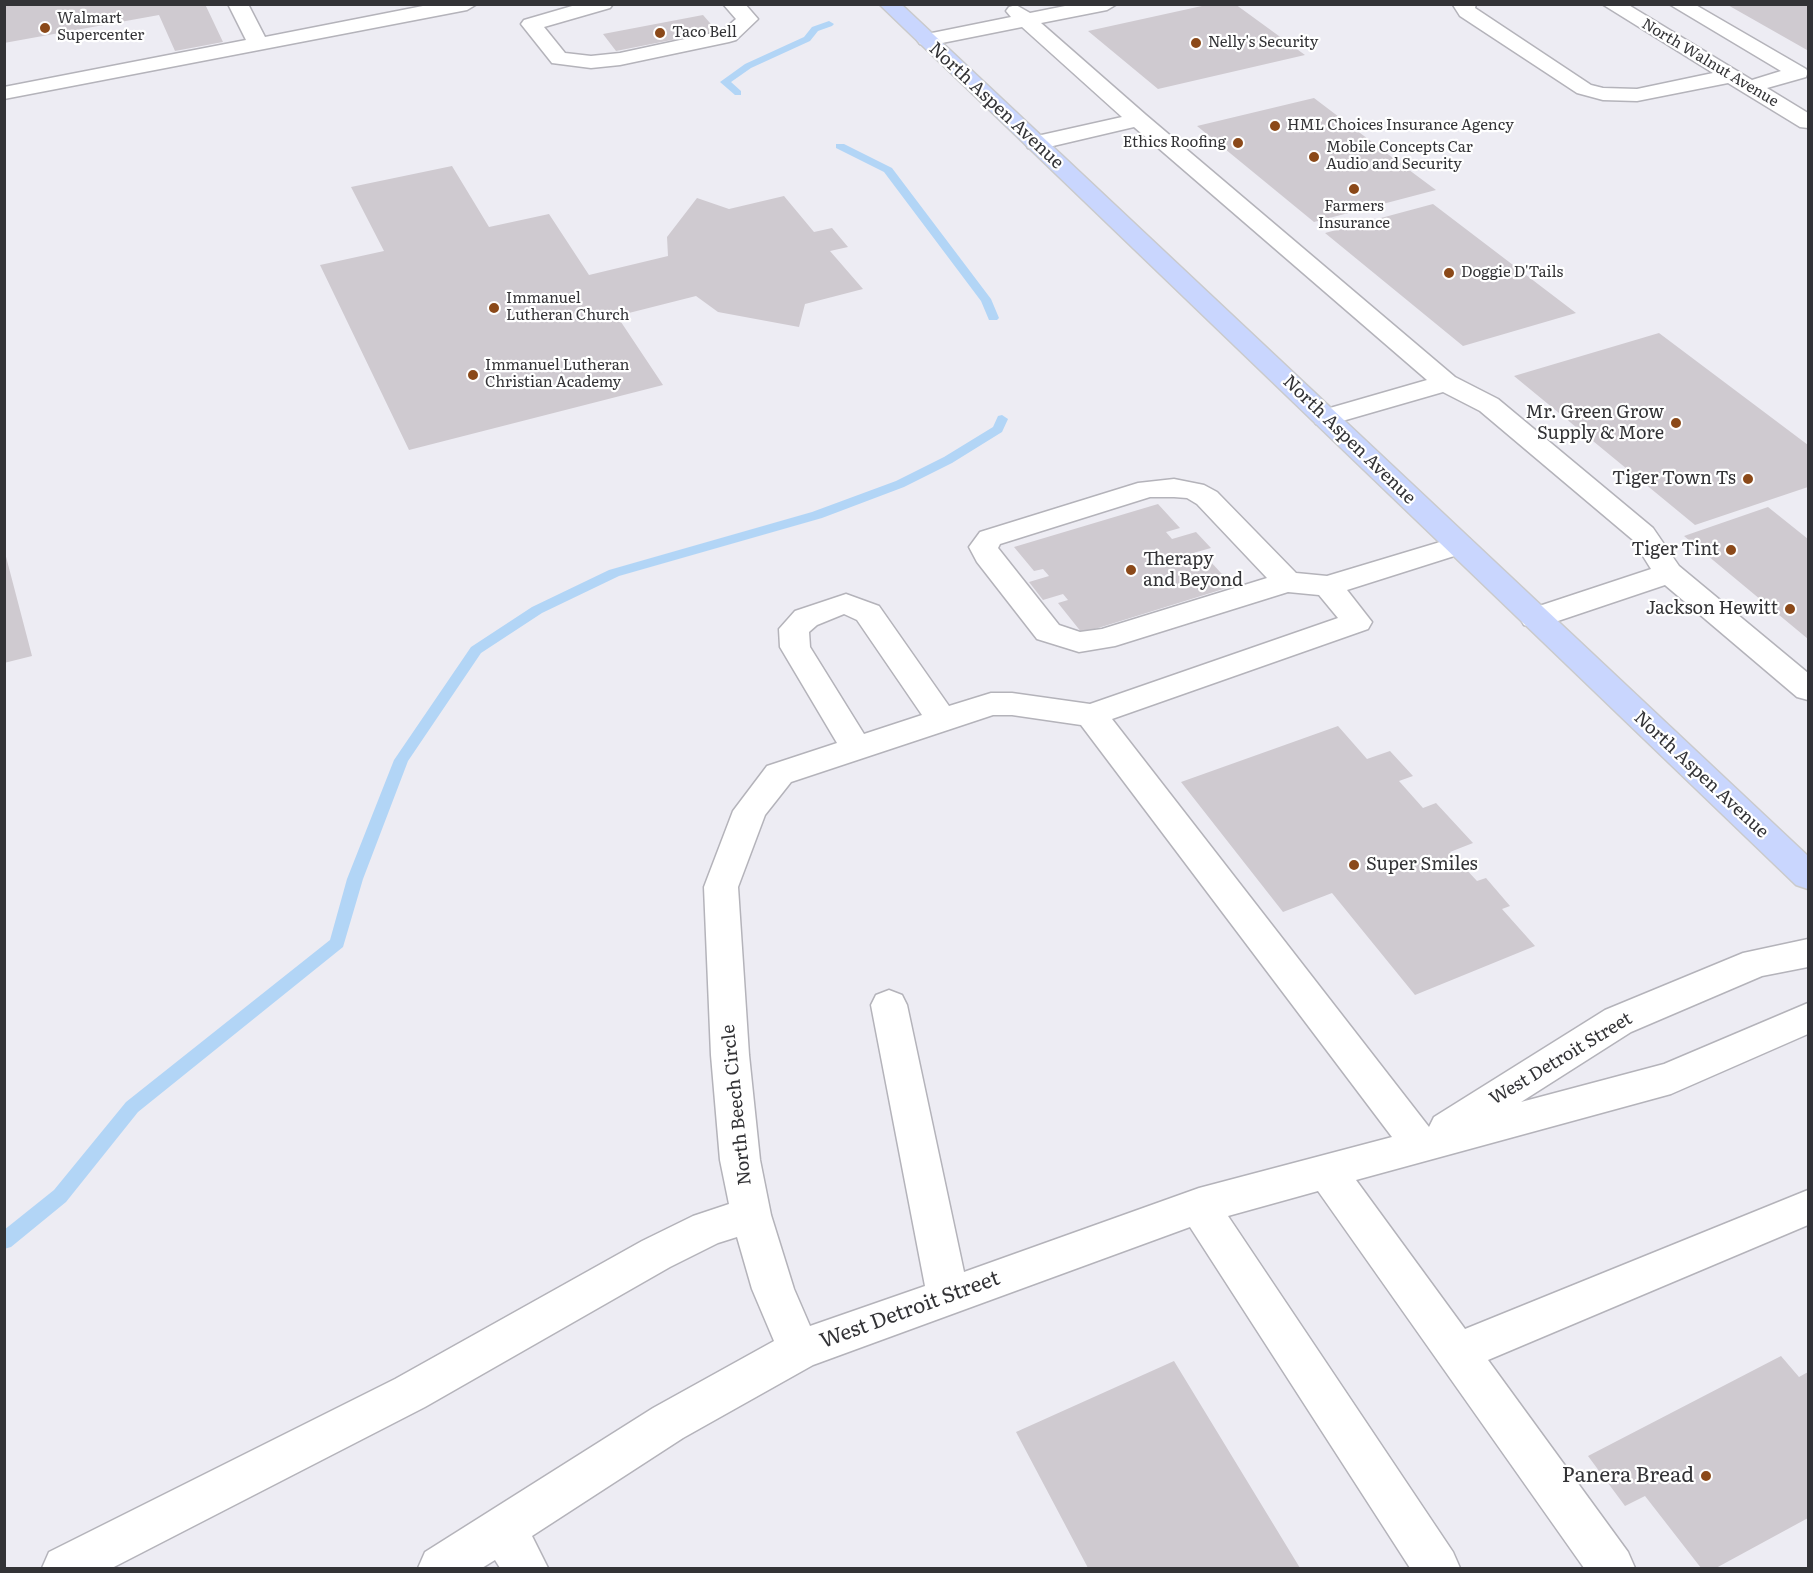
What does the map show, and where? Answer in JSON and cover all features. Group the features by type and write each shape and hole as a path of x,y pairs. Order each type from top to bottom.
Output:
{"main road":[{"name":"North Aspen Avenue","path":"889,4 1809,876"}],"street":[{"path":"238,4 259,45"},
{"path":"4,93 467,4"},
{"path":"603,4 531,24 559,58 591,62 620,59 729,36 748,19 733,4"},
{"path":"1010,4 1138,120 1446,384 1489,405 1643,534 1669,573 1809,689"},
{"path":"927,40 1107,4"},
{"path":"1466,4 1463,5 1467,12 1584,89 1603,94 1637,95 1731,76"},
{"name":"North Walnut Avenue","path":"1612,4 1809,122"},
{"path":"1679,4 1804,72"},
{"path":"1749,87 1804,72"},
{"path":"1036,143 1138,120"},
{"path":"1325,418 1446,384"},
{"path":"1287,582 1207,498 1194,491 1174,488 1148,489 990,538 984,547 987,555 1047,632 1079,642 1104,639 1287,582 1328,586 1460,545"},
{"path":"1535,618 1669,573"},
{"path":"942,719 868,613 857,606 846,604 820,611 806,618 794,629 795,647 856,748 991,704 1012,704 1091,715 1357,622 1328,586"},
{"path":"1091,715 1421,1146"},
{"name":"North Beech Circle","path":"799,1350 773,1288 751,1215 740,1160 730,1055 721,887 750,812 779,774 856,748"},
{"name":"West Detroit Street","path":"1421,1146 1618,1021 1756,963 1809,953"},
{"path":"889,1005 948,1296"},
{"name":"West Detroit Street","path":"441,1569 668,1423 799,1350 1199,1206 1671,1078 1809,1018"},
{"path":"1326,1171 1612,1569"},
{"path":"1199,1206 1437,1569"},
{"path":"1456,1353 1809,1207"},
{"path":"65,1569 410,1394 657,1254 707,1229 751,1215"},
{"path":"503,1528 525,1569"}],"building":[{"name":"Walmart Supercenter","path":"4,4 205,4 223,42 175,51 159,15 4,43"},
{"name":"Nelly's Security","path":"1211,4 1235,4 1305,55 1158,89 1088,31"},
{"path":"1726,4 1808,4 1808,50 1807,50"},
{"name":"Taco Bell","path":"703,15 717,31 616,51 603,34"},
{"path":"1314,98 1436,190 1314,222 1197,126"},
{"name":"Immanuel Lutheran Church","path":"452,166 489,227 549,214 589,275 668,256 667,237 697,198 729,209 784,196 814,232 832,228 848,247 830,251 863,289 805,304 799,327 718,312 696,296 617,316 663,385 409,450 320,265 384,251 351,187"},
{"name":"Doggie D'Tails","path":"1433,204 1576,313 1463,346 1325,233"},
{"path":"1659,333 1808,445 1808,487 1695,525 1514,376"},
{"name":"Therapy and Beyond","path":"1158,504 1180,528 1166,532 1172,539 1196,532 1211,548 1186,555 1195,564 1209,560 1233,586 1082,633 1058,603 1068,600 1063,594 1043,600 1029,582 1049,576 1043,569 1034,571 1014,547"},
{"path":"1768,507 1808,539 1808,639 1684,536"},
{"path":"4,549 32,656 4,663"},
{"name":"Super Smiles","path":"1338,726 1367,759 1390,751 1413,776 1399,781 1423,808 1436,803 1473,843 1450,852 1477,881 1486,878 1510,906 1502,909 1535,946 1415,995 1332,893 1283,912 1181,782"},
{"name":"Panera Bread","path":"1781,1356 1799,1377 1808,1372 1808,1518 1716,1568 1701,1568 1645,1496 1625,1506 1588,1456"},
{"path":"1174,1361 1300,1568 1088,1568 1016,1432"}],"waterway":[{"path":"738,93 725,82 748,66 807,39 815,29 829,24"},
{"path":"840,146 888,170 987,301 993,318"},
{"path":"4,1241 60,1196 132,1107 337,943 355,879 401,760 476,650 537,610 614,573 817,515 900,484 948,460 998,429 1002,419"}],"place":[{"name":"Walmart Supercenter","path":"45,28"},
{"name":"Taco Bell","path":"660,33"},
{"name":"Nelly's Security","path":"1196,43"},
{"name":"HML Choices Insurance Agency","path":"1275,126"},
{"name":"Ethics Roofing","path":"1238,143"},
{"name":"Mobile Concepts Car Audio and Security","path":"1314,157"},
{"name":"Farmers Insurance","path":"1354,189"},
{"name":"Doggie D'Tails","path":"1449,273"},
{"name":"Immanuel Lutheran Church","path":"494,308"},
{"name":"Immanuel Lutheran Christian Academy","path":"473,375"},
{"name":"Mr. Green Grow Supply & More","path":"1676,423"},
{"name":"Tiger Town Ts","path":"1748,479"},
{"name":"Tiger Tint","path":"1731,550"},
{"name":"Therapy and Beyond","path":"1131,570"},
{"name":"Jackson Hewitt","path":"1790,609"},
{"name":"Super Smiles","path":"1354,865"},
{"name":"Panera Bread","path":"1706,1476"}]}
